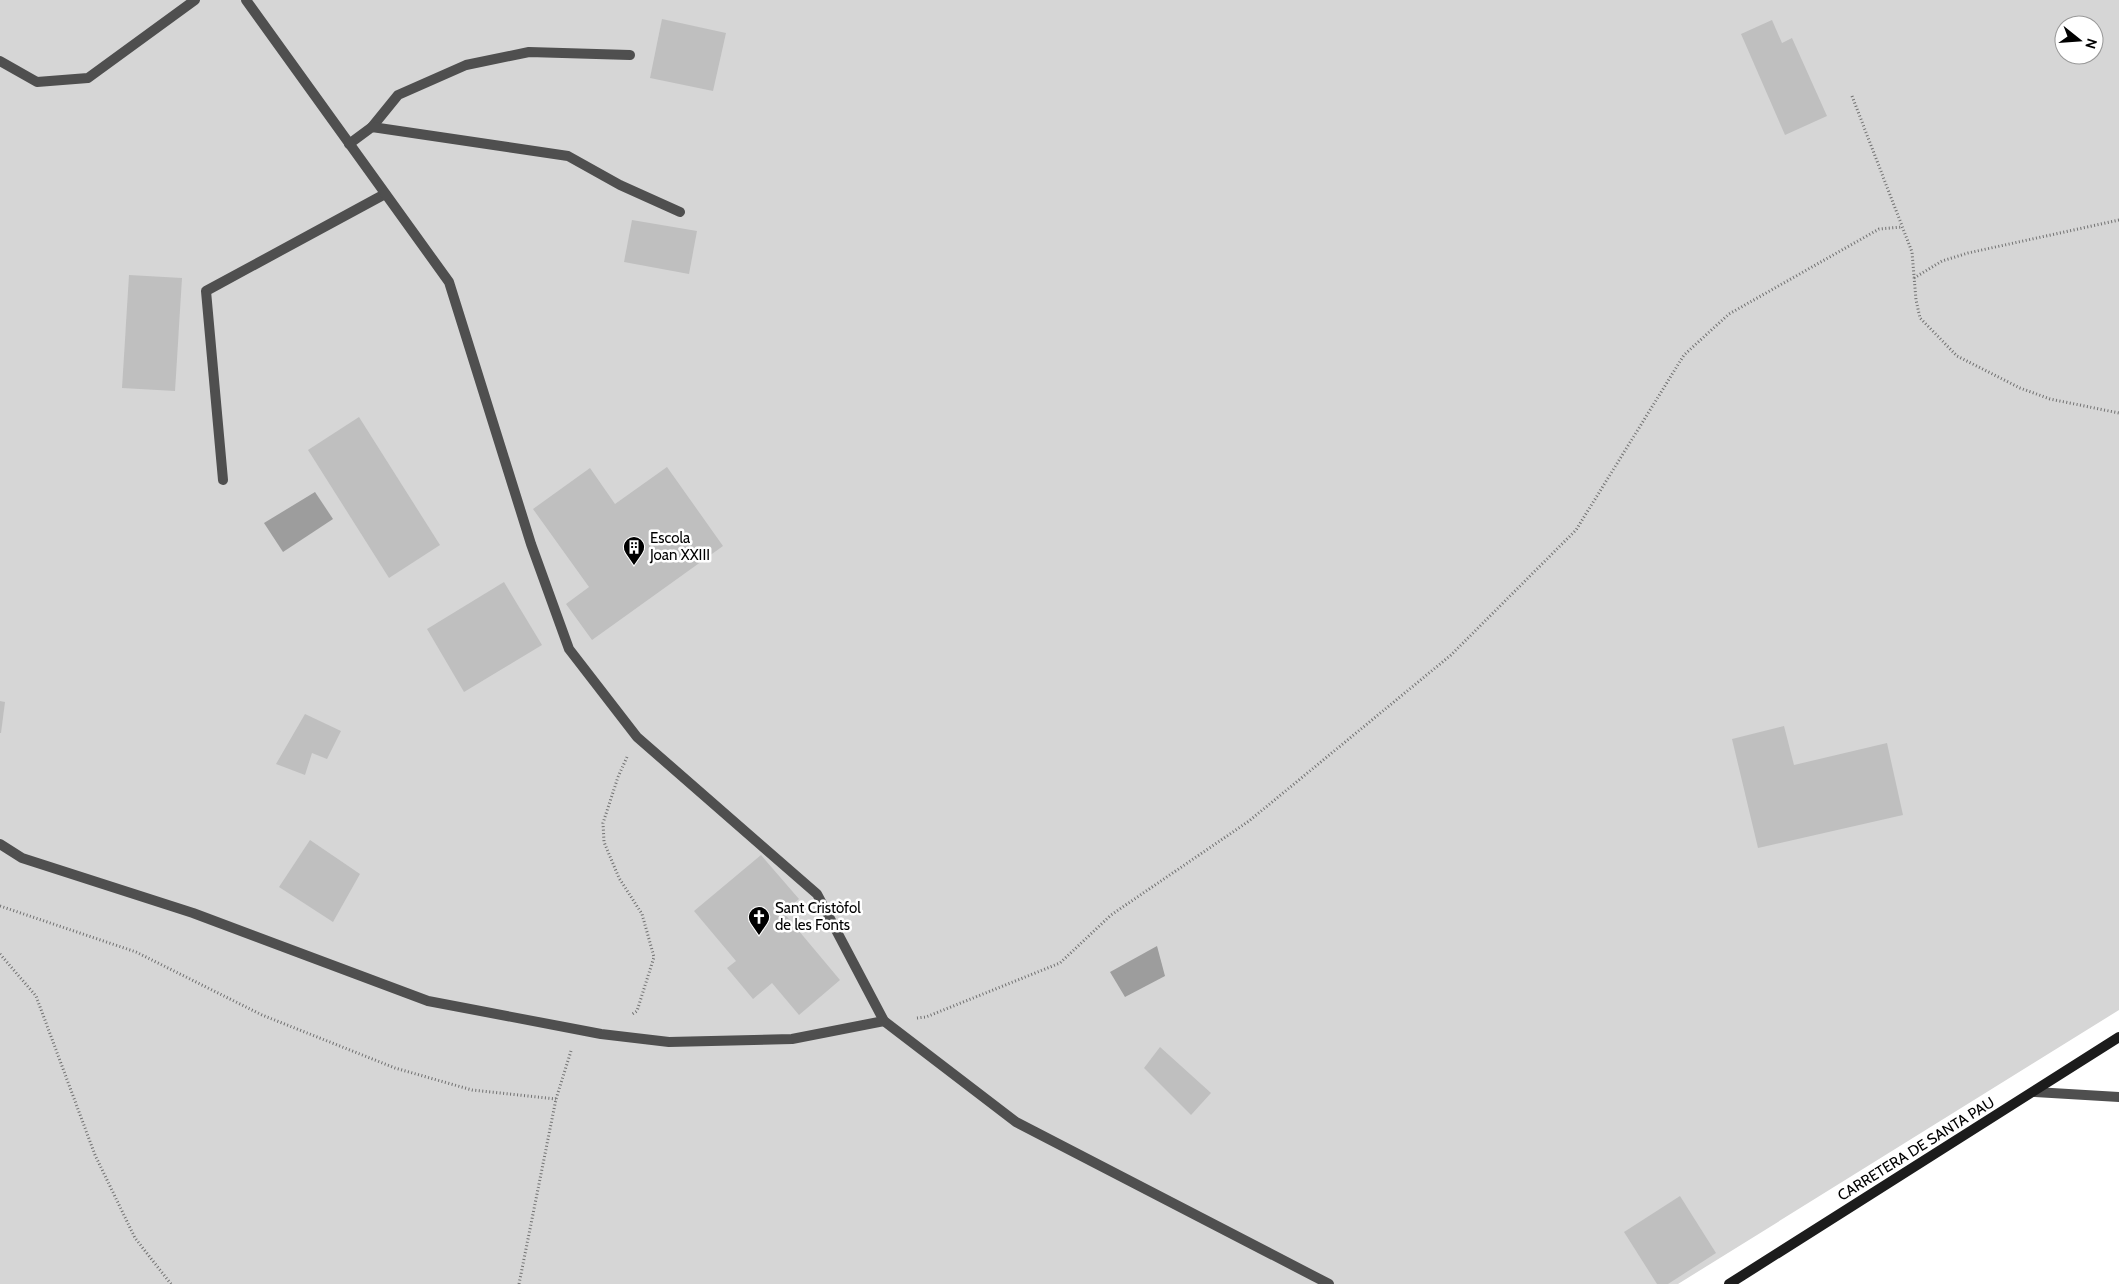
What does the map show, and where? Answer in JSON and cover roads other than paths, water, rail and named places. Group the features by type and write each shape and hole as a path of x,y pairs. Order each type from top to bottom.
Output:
{"main road":[{"name":"CARRETERA DE SANTA PAU","path":"1729,1284 2119,1038"}],"street":[{"path":"0,61 37,82 88,78 195,0"},
{"path":"246,0 449,282 531,544 569,649 638,737 817,894 884,1021 1016,1122 1329,1284"},
{"path":"349,144 372,127 398,96 466,65 529,52 630,55"},
{"path":"372,127 568,156 620,185 680,212"},
{"path":"223,480 206,292 385,194"},
{"path":"0,844 22,858 193,914 428,1001 601,1034 668,1042 792,1038 884,1021"},
{"path":"2035,1092 2119,1097"}],"place":[{"name":"Escola Joan XXIII","path":"634,566"},
{"name":"Sant Cristòfol de les Fonts","path":"759,936"}]}
